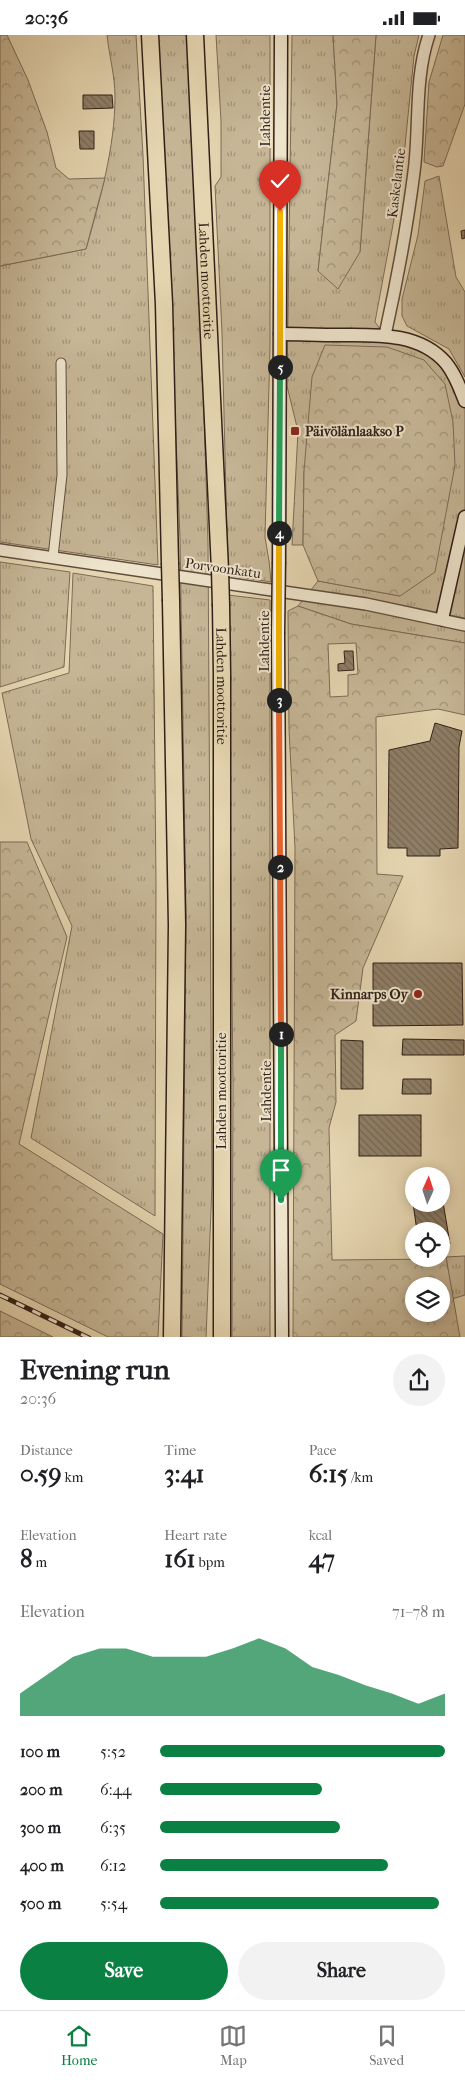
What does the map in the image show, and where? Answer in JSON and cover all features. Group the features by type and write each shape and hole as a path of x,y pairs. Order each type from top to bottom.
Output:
{"highway":[{"path":"150,35 164,304 177,925 172,1332"},
{"name":"Lahden moottoritie","path":"195,35 221,606 222,1333"}],"main road":[{"name":"Lahdentie","path":"281,35 278,634 282,1337"},
{"path":"280,334 385,335 408,339 428,348 446,363 458,382 465,401"},
{"path":"442,619 465,517"}],"street":[{"name":"Kaskelantie","path":"385,335 400,266 414,171 421,68 429,35"},
{"path":"53,557 62,475 61,363"},
{"name":"Porvoonkatu","path":"0,550 366,604 465,625"}],"green space":[{"path":"0,35 7,35 28,80 47,132 56,168 69,179 105,178 86,249 0,266"},
{"path":"107,35 136,35 143,155 158,565 0,542 0,266 86,249 110,154 114,115 115,88"},
{"path":"158,35 187,35 203,380 208,543 212,1185 206,1337 182,1337 186,910 180,538"},
{"path":"216,35 270,35 270,347 265,537 271,582 228,575 222,333 215,186 221,177 221,121"},
{"path":"292,35 333,35 337,104 318,271 360,252 376,35 419,35 414,56 402,176 375,322 385,335 428,348 465,401 465,643 351,624 298,606 318,581 400,596 304,471 303,545 292,545 298,431 287,386"},
{"path":"333,35 376,35 360,252 338,289 318,271 337,104"},
{"path":"443,35 465,35 465,104 443,166 437,167 424,162 429,82"},
{"path":"439,176 456,277 465,292 465,377 449,349 407,326 402,316 402,299 418,235 425,181"},
{"path":"325,345 387,347 424,360 445,384 453,422 455,465 435,572 400,596 318,581 303,545 304,471 312,377"},
{"path":"0,562 70,572 64,667 0,687"},
{"path":"73,573 153,586 156,882 155,1216 31,1138 72,926 31,839 2,693 69,673"},
{"path":"228,595 270,600 270,1337 232,1337 233,1086"},
{"path":"298,606 351,624 465,643 465,715 438,709 376,717 377,874 403,876 363,968 356,1021 335,1035 336,1102 329,1128 332,1260 405,1259 405,1267 448,1267 450,1277 405,1277 405,1322 450,1322 450,1280 460,1337 293,1337 295,848 289,729 288,611","holes":["356,643 358,674 348,675 348,696 330,697 328,644"]},
{"path":"0,842 27,842 67,937 19,1144 163,1234 158,1337 108,1337 0,1284"},
{"path":"465,1256 465,1295 452,1299 447,1267 450,1267 450,1257"},
{"path":"0,1311 53,1337 0,1337"}],"building":[{"path":"83,95 112,95 113,108 83,109"},
{"path":"79,131 94,131 94,149 80,149"},
{"path":"465,230 465,238 462,239 461,231"},
{"path":"344,651 353,651 354,670 338,671 338,664 345,663"},
{"path":"435,723 462,731 459,747 458,848 440,849 440,856 407,856 407,848 388,848 389,750 430,741"},
{"name":"Kinnarps Oy","path":"373,963 462,963 463,1025 373,1026"},
{"path":"403,1039 464,1040 464,1055 402,1055"},
{"path":"341,1040 363,1041 363,1089 341,1089"},
{"path":"403,1079 431,1079 431,1094 402,1094"},
{"path":"359,1115 421,1115 421,1156 359,1156"},
{"path":"414,1213 445,1213 446,1222 416,1222"}],"railway":[{"path":"0,1295 87,1337"}],"place":[{"name":"Päivölänlaakso P","path":"295,431"},
{"name":"Kinnarps Oy","path":"418,994"}],"route":[{"path":"280,211 278,634 281,1200"}]}
